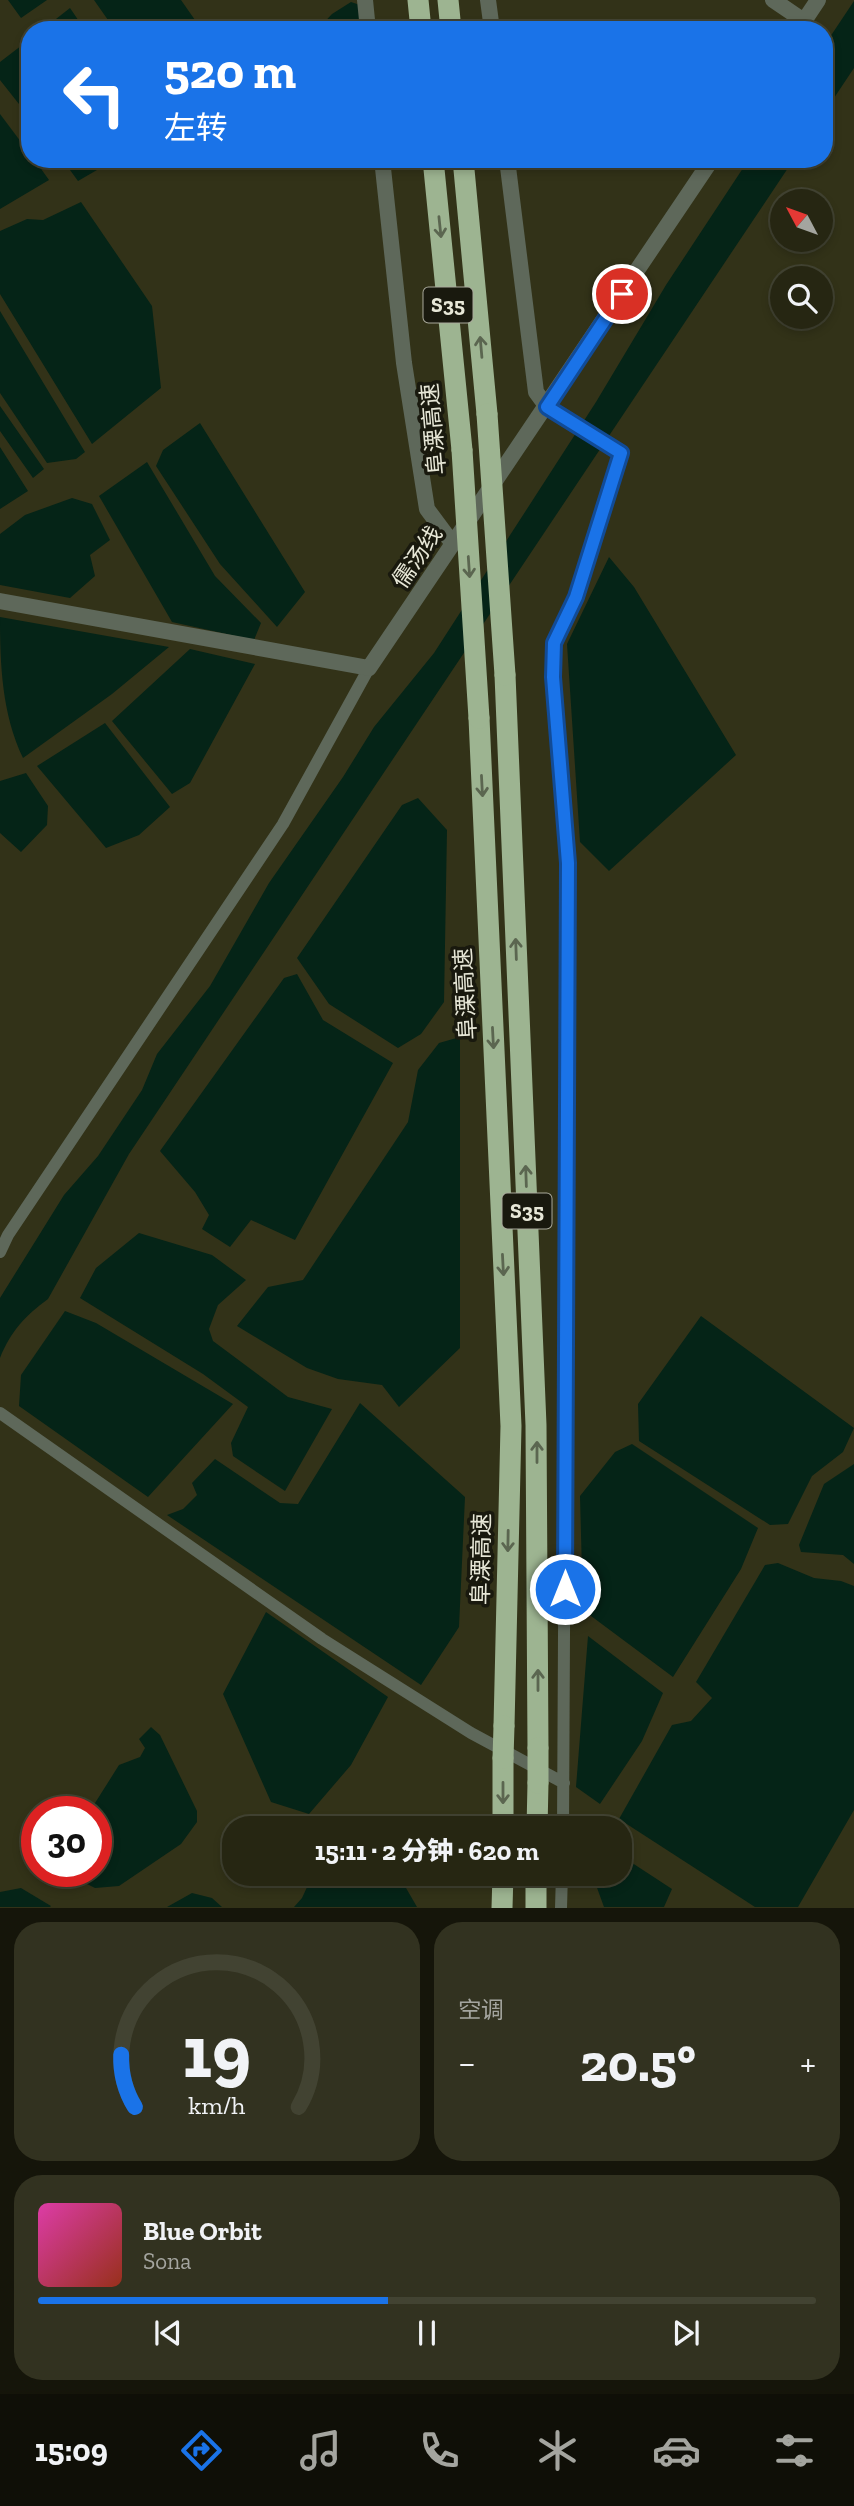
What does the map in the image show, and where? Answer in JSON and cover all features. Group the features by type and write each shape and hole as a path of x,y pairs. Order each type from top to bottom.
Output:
{"highway":[{"path":"418,0 420,21"},
{"path":"448,0 450,21"},
{"name":"阜溧高速","path":"434,168 462,450 479,718 511,1426 503,1816"},
{"name":"S35","path":"464,168 487,414 505,675 537,1425 537,1816"},
{"path":"502,1908 503,1886"},
{"path":"536,1886 536,1908"}],"street":[{"path":"365,0 367,21"},
{"path":"488,0 491,21"},
{"path":"773,0 796,21"},
{"path":"804,21 818,0"},
{"path":"383,168 404,363 426,509 453,544"},
{"path":"508,168 536,393 547,407 621,453 576,597 554,643 553,677 568,863 563,1816"},
{"name":"儒汤线","path":"369,668 706,168"},
{"path":"0,601 369,668 284,824 4,1232 0,1252"},
{"path":"0,1413 322,1639 471,1733 564,1783"},
{"path":"561,1908 562,1886"}],"shaded area":[{"path":"8,0 47,0 21,18"},
{"path":"94,0 181,0 196,21 109,21"},
{"path":"854,1 854,68 833,100 833,32"},
{"path":"351,2 360,5 362,21 325,21"},
{"path":"70,8 79,21 53,21"},
{"path":"21,46 21,107 0,80 0,62"},
{"path":"0,114 21,142 21,168 40,168 49,180 0,209"},
{"path":"69,168 100,168 78,181"},
{"path":"743,168 788,168 774,189 770,189 770,195 129,1154 48,1299 20,1325 0,1358 0,1298 64,1195 98,1156 142,1090 157,1054 210,986 269,883 343,777 374,727 434,653 596,402 666,285"},
{"path":"81,202 152,306 161,388 92,444 0,294 0,231 27,219 43,220"},
{"path":"0,311 85,452 76,459 47,463 0,393"},
{"path":"0,406 44,469 33,478 0,431"},
{"path":"200,423 305,592 277,627 220,564 156,466 163,450"},
{"path":"0,447 28,491 0,509"},
{"path":"147,462 215,576 261,623 254,640 172,622 99,496"},
{"path":"72,498 92,504 110,540 90,555 95,576 70,598 0,585 0,534 25,515"},
{"path":"609,557 634,587 736,755 609,871 580,842 567,644"},
{"path":"0,617 169,647 112,694 23,758 6,707"},
{"path":"190,649 255,664 190,783 172,794 112,721"},
{"path":"105,723 170,807 139,835 106,848 37,766"},
{"path":"26,773 48,806 47,825 21,852 0,833 0,781"},
{"path":"418,798 447,830 444,1002 421,1034 398,1048 329,1004 297,958 402,805"},
{"path":"297,974 323,1020 393,1063 295,1240 251,1220 230,1247 202,1229 209,1215 195,1192 160,1151 284,978"},
{"path":"460,1037 460,1348 399,1407 382,1385 338,1379 307,1368 237,1326 268,1287 303,1280 408,1122 418,1070 439,1043"},
{"path":"139,1233 212,1255 246,1280 218,1305 209,1329 213,1341 288,1397 332,1409 285,1491 233,1456 231,1443 248,1407 203,1374 80,1298 96,1268"},
{"path":"65,1311 96,1323 233,1404 148,1497 19,1406 21,1375"},
{"path":"701,1316 854,1428 843,1452 812,1476 788,1524 770,1525 639,1441 638,1404"},
{"path":"360,1403 465,1497 459,1627 421,1685 167,1515 183,1509 197,1495 192,1483 215,1459 280,1503 298,1504"},
{"path":"632,1444 758,1528 741,1569 673,1677 583,1610 580,1496 615,1452"},
{"path":"854,1464 854,1564 843,1555 801,1552 799,1545 824,1484"},
{"path":"778,1563 814,1578 841,1581 854,1586 854,1810 798,1907 755,1907 632,1827 632,1816 621,1816 672,1725 691,1721 712,1698 696,1682 765,1565"},
{"path":"266,1612 388,1697 351,1765 309,1814 271,1802 223,1694"},
{"path":"588,1636 663,1693 642,1741 600,1804 576,1787"},
{"path":"151,1727 160,1735 197,1811 197,1822 181,1844 119,1886 112,1887 112,1796 99,1796 119,1765 140,1757 145,1748 139,1739"},
{"path":"632,1863 672,1889 664,1907 604,1907 596,1886 632,1886"},
{"path":"308,1886 405,1886 417,1907 294,1907"},
{"path":"21,1888 51,1906 0,1907 0,1892"},
{"path":"192,1893 212,1898 222,1907 167,1907"}],"route":[{"path":"565,1589 568,863 553,677 554,643 576,597 621,453 547,407 622,294"}]}
